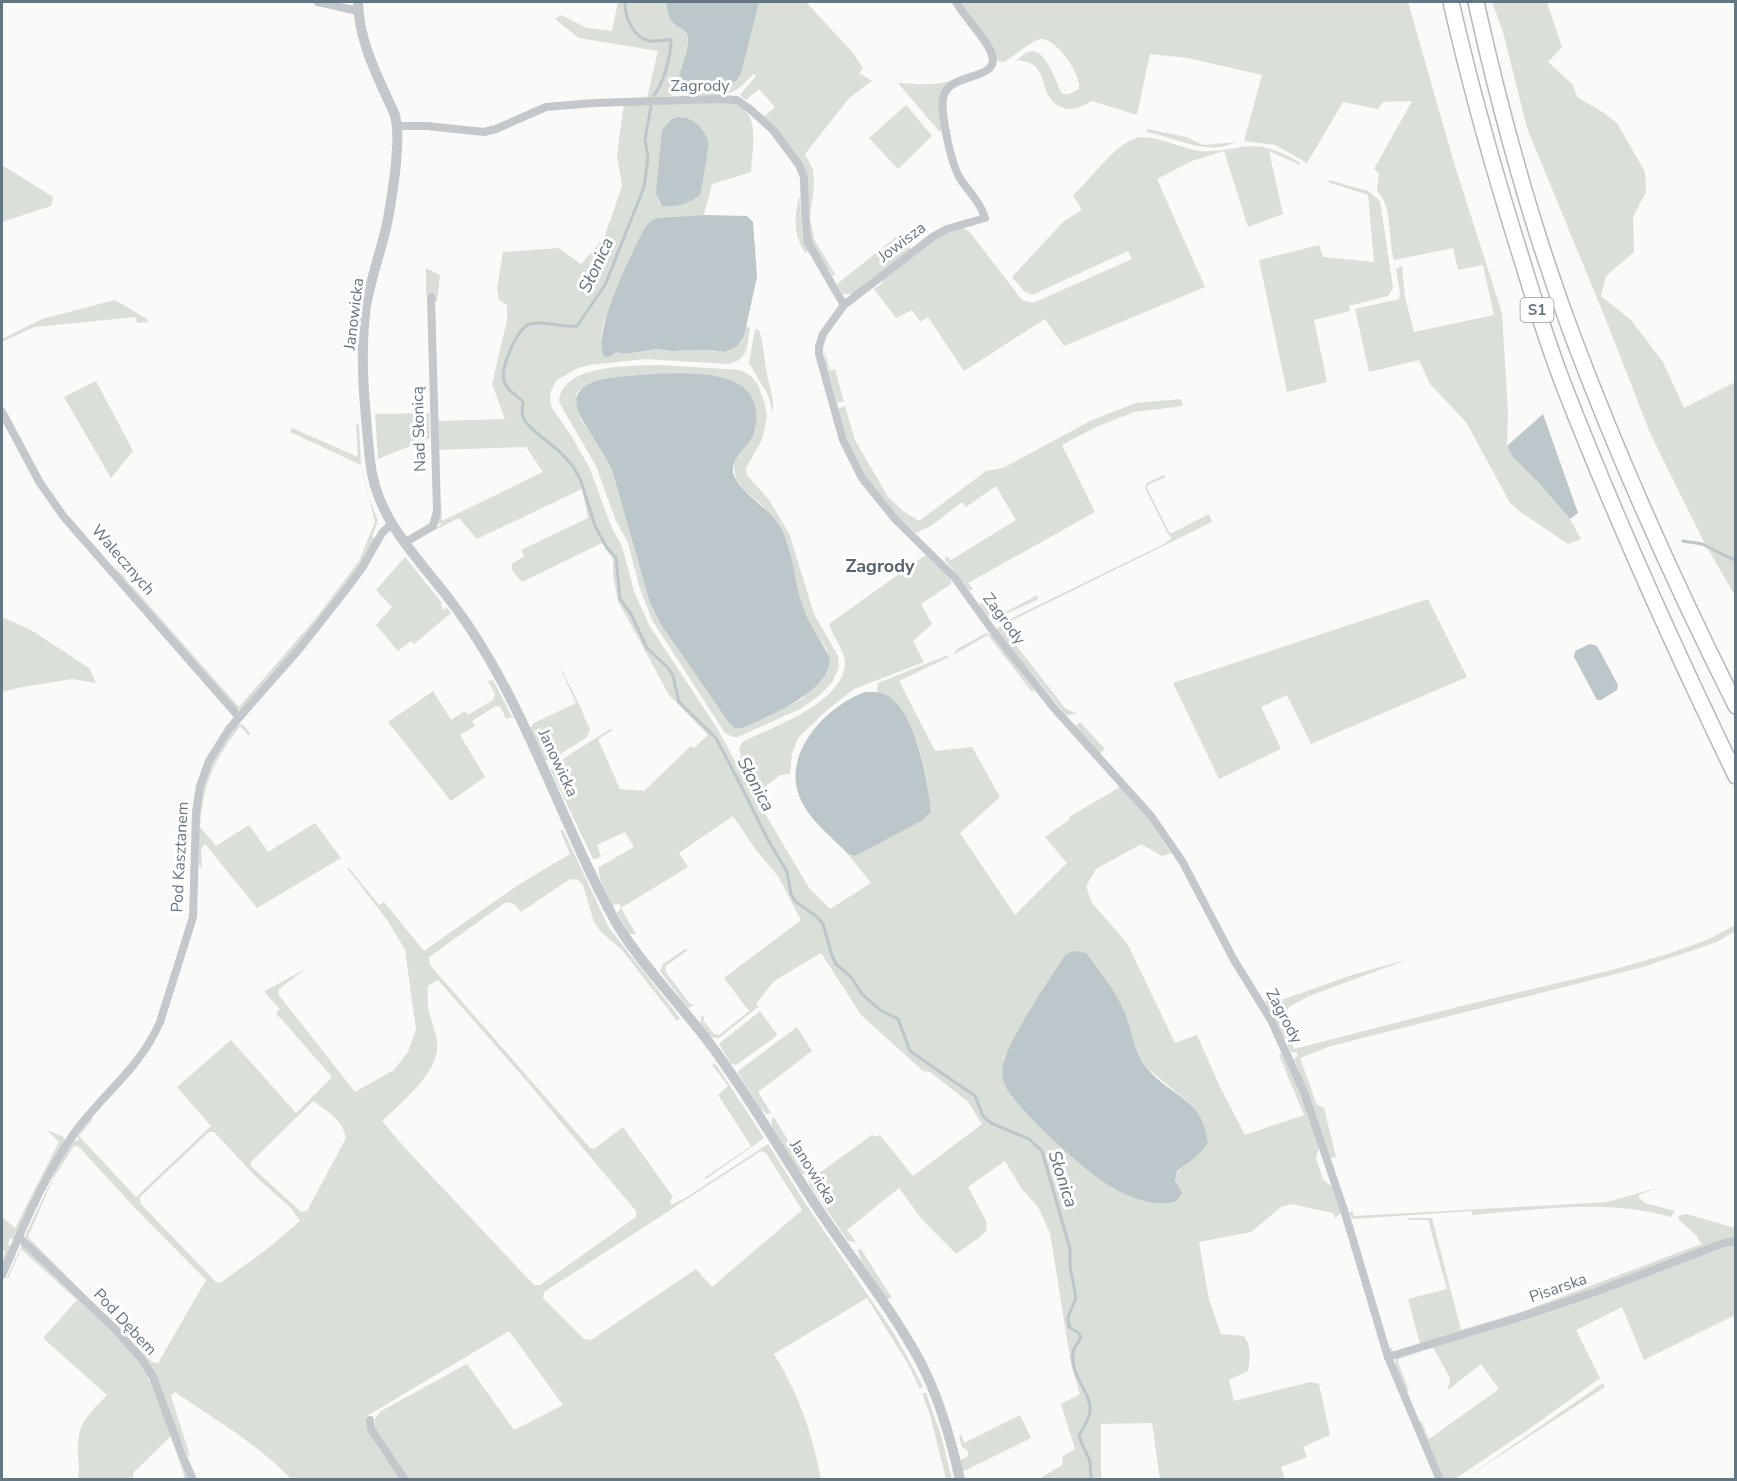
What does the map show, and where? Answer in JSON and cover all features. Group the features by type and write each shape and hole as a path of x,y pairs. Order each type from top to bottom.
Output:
{"highway":[{"name":"S1","path":"1451,2 1468,75 1504,205 1561,379 1652,596 1736,776"},
{"name":"S1","path":"1476,2 1491,69 1526,197 1572,336 1682,595 1736,706"}],"street":[{"path":"318,2 358,6"},
{"name":"Jowisza","path":"844,305 934,236 947,229 985,218 981,205 960,179 954,166 943,101 950,84 987,70 992,64 993,57 956,2"},
{"name":"Janowicka","path":"358,6 365,49 398,126 393,185 383,241 370,288 363,342 372,475 378,496 391,524 465,620 496,670 618,926 737,1081 816,1205 909,1342 938,1402 960,1479"},
{"name":"Zagrody","path":"398,126 427,126 484,132 546,107 718,99 737,100 773,130 801,170 808,243 844,305 823,334 819,354 843,440 854,465 881,504 955,578 990,627 1054,708 1145,809 1182,861 1234,960 1271,1020 1299,1078 1345,1213 1388,1357 1440,1479"},
{"name":"Nad Słonicą","path":"404,543 434,526 437,512 431,297"},
{"name":"Walecznych","path":"2,412 40,483 64,517 239,717"},
{"name":"Pod Kasztanem","path":"2,1275 38,1196 71,1138 99,1102 129,1072 153,1037 168,998 193,917 195,824 200,786 216,749 239,717 307,640 362,568 382,533 391,524"},
{"name":"Pod Dębem","path":"19,1237 116,1330 141,1358 153,1377 193,1479"},
{"name":"Pisarska","path":"1388,1357 1595,1292 1724,1243 1736,1241"},
{"path":"370,1420 371,1429 405,1479"}],"shaded area":[{"path":"618,2 667,2 670,19 686,32 687,36 679,75 747,44 759,2 806,2 853,53 863,68 859,73 872,81 850,97 805,154 813,170 814,186 810,218 814,239 835,274 833,276 822,265 809,237 807,184 764,117 775,107 759,89 746,100 740,95 756,76 754,74 736,90 722,95 688,94 674,88 671,96 647,98 658,51 579,38 555,19 561,15 587,28 612,31"},
{"path":"667,2 759,2 741,73 736,81 724,87 688,86 679,75 686,54 688,36 670,19"},
{"path":"959,2 1408,2 1455,166 1502,313 1508,413 1507,446 1513,457 1570,519 1581,539 1568,544 1510,503 1466,422 1430,384 1419,360 1369,372 1355,309 1399,299 1396,269 1402,266 1405,297 1414,332 1494,315 1483,265 1458,270 1453,248 1394,260 1386,205 1377,191 1379,173 1374,169 1412,101 1383,102 1378,109 1343,102 1307,163 1275,145 1244,141 1262,75 1188,58 1150,54 1137,115 1092,101 1069,109 1054,103 1050,98 1036,67 1028,62 1016,60 1028,52 1034,51 1040,54 1049,66 1062,94 1069,94 1079,89 1079,83 1067,58 1054,44 1047,40 1037,40 1004,62 996,60"},
{"path":"1492,2 1547,2 1562,47 1548,62 1572,84 1578,98 1617,123 1645,172 1646,192 1633,217 1634,252 1606,276 1601,296 1631,320 1663,362 1684,408 1735,382 1735,596 1703,540 1650,433 1527,128 1503,32"},
{"path":"954,80 946,85 943,130 939,131 898,83 933,84"},
{"path":"728,102 739,106 746,112 753,130 751,172 712,184 704,215 657,218 638,242 603,324 601,338 611,356 616,352 625,354 657,349 725,352 744,336 745,326 750,328 743,356 728,364 646,359 590,365 578,368 557,380 551,391 552,408 590,469 611,526 622,546 634,591 649,625 717,728 735,761 741,756 739,749 742,742 805,712 833,690 842,677 845,662 843,652 829,624 927,554 951,580 951,584 921,604 932,624 913,641 924,662 854,689 826,711 798,738 792,753 790,774 780,775 754,795 809,888 830,909 871,883 848,854 855,856 931,812 918,744 902,712 891,700 877,692 878,683 948,655 949,657 899,681 935,751 972,747 1000,797 960,833 1015,915 1067,863 1045,837 1070,819 1069,817 1120,787 1148,819 1171,853 1162,856 1141,844 1096,869 1086,886 1092,903 1127,943 1175,1043 1197,1035 1245,1135 1304,1115 1279,1055 1282,1053 1301,1091 1319,1147 1316,1158 1323,1179 1333,1188 1341,1213 1335,1218 1333,1213 1291,1204 1281,1207 1251,1232 1199,1242 1209,1300 1221,1334 1244,1336 1249,1348 1248,1371 1229,1380 1234,1401 1311,1382 1319,1384 1330,1435 1303,1447 1307,1457 1281,1467 1285,1479 1160,1479 1152,1423 1101,1424 1101,1479 1039,1479 1062,1465 1063,1456 1075,1449 1061,1404 1080,1394 1071,1364 1050,1233 1038,1207 1021,1188 1005,1161 968,1187 986,1221 987,1230 956,1254 921,1218 899,1188 847,1230 856,1242 848,1241 809,1184 811,1179 872,1135 877,1137 880,1135 913,1176 982,1124 968,1102 930,1072 923,1071 861,1015 821,953 774,981 756,1004 758,1007 719,1038 710,1036 700,1023 702,1015 705,1018 703,1020 714,1034 719,1035 749,1011 724,978 801,920 778,876 756,850 733,816 679,853 688,867 621,908 619,904 612,905 601,881 599,867 634,847 625,832 597,845 601,856 593,859 551,771 552,766 610,729 613,730 598,739 620,789 644,791 691,746 694,748 708,735 669,695 618,601 613,576 613,559 602,543 522,582 512,570 512,564 524,556 521,550 588,518 582,489 477,539 459,518 415,540 441,525 441,523 436,525 441,503 442,521 543,472 526,447 439,450 438,421 505,419 492,384 507,320 507,305 499,300 497,289 503,252 559,248 581,264 604,238 622,186 617,155 624,103","holes":["678,117 698,124 709,144 701,193 668,206 659,202 672,119","1065,956 1125,1013 1137,1053 1147,1068 1189,1103 1185,1165 1176,1174 1177,1186 1114,1189 1054,1140 1003,1060"]},
{"path":"906,105 932,136 898,169 869,138"},
{"path":"678,117 698,124 709,144 701,193 693,200 683,204 662,206 656,193 662,130 672,119"},
{"path":"1147,129 1186,137 1203,145 1236,142 1225,146 1202,147 1147,132"},
{"path":"1140,137 1200,151 1250,146 1266,148 1287,155 1300,163 1300,165 1269,151 1283,214 1248,227 1224,151 1192,161 1157,179 1205,287 1064,346 1045,319 964,371 928,317 920,322 912,310 896,318 874,289 882,284 884,278 930,241 960,227 969,231 1022,300 1033,303 1132,259 1128,251 1032,295 1024,291 1012,277 1064,221 1082,210 1073,195 1113,153 1131,140"},
{"path":"2,165 53,197 51,206 2,222"},
{"path":"1329,180 1368,191 1380,201 1393,288 1388,296 1349,306 1350,311 1314,320 1327,382 1287,392 1259,260 1319,245 1323,257 1374,262 1368,195 1328,182"},
{"path":"799,194 802,231 808,251 805,253 796,231"},
{"path":"704,215 747,216 753,222 757,277 744,336 737,346 725,352 657,349 625,354 616,352 605,357 602,347 603,331 608,313 632,253 646,226 657,218"},
{"path":"900,234 911,250 852,294 843,294 837,284"},
{"path":"426,268 440,275 437,302 435,295 429,293 426,295"},
{"path":"115,300 147,319 148,322 137,323 136,317 34,327 2,342 2,339 42,319"},
{"path":"755,329 759,330 762,341 773,413 768,395 749,363"},
{"path":"824,350 830,371 835,369 844,402 837,402"},
{"path":"662,365 740,370 751,376 758,385 767,417 762,440 746,468 747,475 769,500 789,533 814,614 838,656 839,667 833,681 820,695 802,708 738,737 725,733 652,620 640,589 628,543 616,521 596,466 559,402 563,389 572,380 585,373 618,367","holes":["652,374 693,374 733,462 736,479 744,490 764,507 788,543 802,606 809,623 827,650 826,673 802,699 743,728 735,728 729,723 660,623 650,603 612,470 603,450 581,420 576,394 591,383 611,378"]},
{"path":"652,374 710,375 725,378 748,392 754,403 756,426 751,439 734,462 733,472 740,485 781,528 789,547 803,607 830,660 819,683 808,693 781,710 743,728 735,728 729,723 660,623 650,603 612,470 583,421 577,406 578,394 585,386 596,381"},
{"path":"96,381 133,451 111,478 64,397"},
{"path":"1181,399 1183,406 1134,412 1096,427 1062,445 1095,512 968,583 973,589 970,591 945,560 946,556 951,560 1016,520 996,486 966,507 962,502 931,526 916,533 888,506 866,477 850,446 838,409 845,406 855,440 888,497 903,511 919,521 986,471 1003,468 1092,420 1136,403"},
{"path":"429,413 430,438 378,459 375,414"},
{"path":"1543,414 1578,513 1570,519 1513,457 1507,446"},
{"path":"356,424 359,425 361,465 290,432 292,428 358,457"},
{"path":"1164,475 1165,477 1148,485 1147,488 1169,532 1172,533 1209,514 1212,522 1001,626 1065,708 1077,714 1066,715 997,630 998,628 1008,620 1172,538 1145,488 1147,483"},
{"path":"369,497 378,521 372,537 375,539 330,607 241,710 236,709 116,570 116,568 239,707 316,618 359,561 375,522"},
{"path":"405,557 442,603 444,610 447,608 451,613 414,644 411,641 398,651 376,625 392,607 376,590"},
{"path":"1038,595 1037,600 994,619 988,617 979,605 982,602 994,618"},
{"path":"1428,599 1467,677 1311,744 1287,695 1261,707 1281,749 1219,779 1173,683"},
{"path":"2,617 31,630 89,668 96,683 72,679 2,692"},
{"path":"986,633 992,635 1034,690 1032,692 988,635 953,655 957,649"},
{"path":"1590,644 1597,646 1618,685 1617,690 1601,700 1597,700 1574,657 1575,651"},
{"path":"556,659 590,730 586,738 552,759 545,760 530,728 534,723 576,703"},
{"path":"493,680 512,717 506,719 501,708 496,706 472,721 475,726 460,735 485,777 451,801 388,722 433,691 451,720 465,711 468,715 493,700 495,694 488,681"},
{"path":"865,692 888,696 906,717 919,749 931,812 921,821 855,856 848,854 815,821 800,798 796,781 797,765 802,749 811,734 836,708"},
{"path":"1080,722 1105,749 1100,754 1075,726"},
{"path":"238,724 243,725 250,733 249,736 240,726 217,761 207,784 200,827 216,846 249,825 268,852 315,823 341,858 257,908 205,844 201,849 202,868 199,865 199,817 203,790 217,755"},
{"path":"560,830 563,830 609,928 680,1018 677,1021 622,950 600,931 594,922 583,885 578,880 570,879 521,912 514,904 506,902 429,957 430,965 590,1148 594,1149 623,1127 673,1197 670,1201 671,1205 768,1144 807,1206 895,1335 923,1386 920,1389 908,1364 867,1298 774,1354 804,1414 821,1479 409,1479 375,1431 375,1419 381,1411 467,1364 514,1430 563,1405 509,1331 367,1416 367,1424 374,1440 402,1479 291,1479 250,1443 175,1392 171,1396 190,1456 187,1455 149,1365 25,1236 62,1158 74,1141 79,1140 77,1137 91,1118 93,1119 79,1136 136,1197 211,1126 177,1087 231,1040 296,1113 332,1077 276,1013 280,1009 265,991 307,968 279,989 278,994 355,1092 394,1070 408,1052 416,1029 405,950 388,921 347,868 379,905 384,902 424,951 518,885 570,854","holes":["438,980 636,1211 636,1217 540,1285 534,1285 382,1121 423,1080 434,1061 437,1045 429,1011 428,986","313,1101 334,1116 342,1126 346,1138 307,1211 301,1212 251,1166 251,1162","209,1132 214,1132 257,1178 290,1207 300,1221 266,1250 220,1283 216,1282 140,1203 140,1197","74,1146 79,1147 206,1280 158,1363 152,1362 28,1237 53,1179","761,1151 766,1153 802,1210 712,1287 696,1269 591,1340 584,1339 543,1298 544,1292"]},
{"path":"621,908 636,934 629,934 617,913"},
{"path":"1735,925 1735,931 1717,942 1643,967 1331,1046 1300,1058 1317,1105 1324,1108 1336,1157 1330,1158 1312,1103 1294,1059 1298,1055 1296,1052 1291,1052 1265,1002 1267,1000 1270,1004 1352,975 1409,959 1309,996 1289,1007 1286,1023 1294,1049 1612,970 1671,953 1709,939"},
{"path":"685,949 688,950 666,966 665,971 690,1004 694,1005 688,1008 660,971 663,964"},
{"path":"1073,951 1086,953 1112,988 1124,1011 1135,1046 1146,1067 1193,1107 1205,1128 1208,1143 1197,1156 1177,1171 1175,1180 1182,1193 1176,1201 1153,1203 1137,1199 1103,1181 1073,1158 1041,1128 1015,1100 1005,1085 1002,1072 1009,1047 1065,955"},
{"path":"760,1011 777,1034 736,1065 731,1064 719,1044"},
{"path":"797,1027 812,1051 758,1092 771,1113 767,1114 760,1108 738,1071"},
{"path":"715,1063 764,1138 706,1179 704,1178 751,1146 718,1095 728,1086 712,1065"},
{"path":"773,1116 809,1174 801,1174 773,1128 771,1123"},
{"path":"47,1130 64,1137 65,1140 15,1240 10,1238 8,1244 11,1247 2,1268 5,1252 2,1249 2,1217 15,1228 59,1142"},
{"path":"1656,1188 1639,1195 1639,1198 1645,1203 1675,1211 1671,1217 1647,1211 1597,1207 1547,1208 1472,1215 1472,1211 1353,1219 1349,1214 1352,1210 1354,1216 1608,1202"},
{"path":"1687,1214 1735,1228 1735,1237 1528,1312 1391,1353 1389,1348 1392,1348 1393,1352 1420,1344 1408,1299 1447,1289 1428,1220 1407,1220 1409,1218 1432,1218 1461,1330 1524,1311 1701,1244 1696,1235 1678,1219 1679,1216"},
{"path":"1735,1244 1735,1315 1644,1360 1622,1307 1576,1330 1600,1378 1455,1479 1443,1479 1421,1420 1429,1439 1499,1389 1481,1364 1448,1390 1450,1378 1433,1347 1399,1359 1398,1362 1409,1391 1406,1392 1395,1364 1396,1359"},
{"path":"22,1245 130,1349 157,1391 190,1479 185,1479 171,1436 133,1473 133,1479 77,1479 81,1428 88,1416 107,1395 43,1338 77,1300 21,1249 8,1279"},
{"path":"861,1249 892,1298 887,1299 861,1260 858,1250"},
{"path":"1603,1383 1605,1387 1464,1479"},
{"path":"922,1393 926,1393 941,1435 952,1479 946,1479"},
{"path":"1020,1415 1031,1438 962,1472 960,1460 968,1456 968,1451 962,1447 959,1436 961,1434 964,1443"}],"waterway":[{"name":"Słonica","path":"625,2 628,20 639,36 651,41 671,40 666,69 654,95"},
{"name":"Słonica","path":"651,106 645,139 648,158 644,187 605,285 577,326 535,323 525,327 515,340 507,358 504,381 509,390 523,402 522,414 525,421 573,466 581,481 595,526 607,548 616,558 620,599 631,614 647,648 673,676 679,702 716,738 787,872 791,894 795,901 823,924 836,964 851,977 862,994 880,1010 898,1019 910,1051 975,1096 983,1116 991,1123 1029,1139 1042,1151 1070,1249 1070,1266 1076,1298 1068,1317 1069,1327 1081,1337 1073,1351 1073,1361 1090,1405 1088,1418 1079,1437 1090,1461 1091,1480"},
{"path":"1683,541 1702,544 1736,561"}],"district":[{"name":"Zagrody","path":"880,566"}]}
